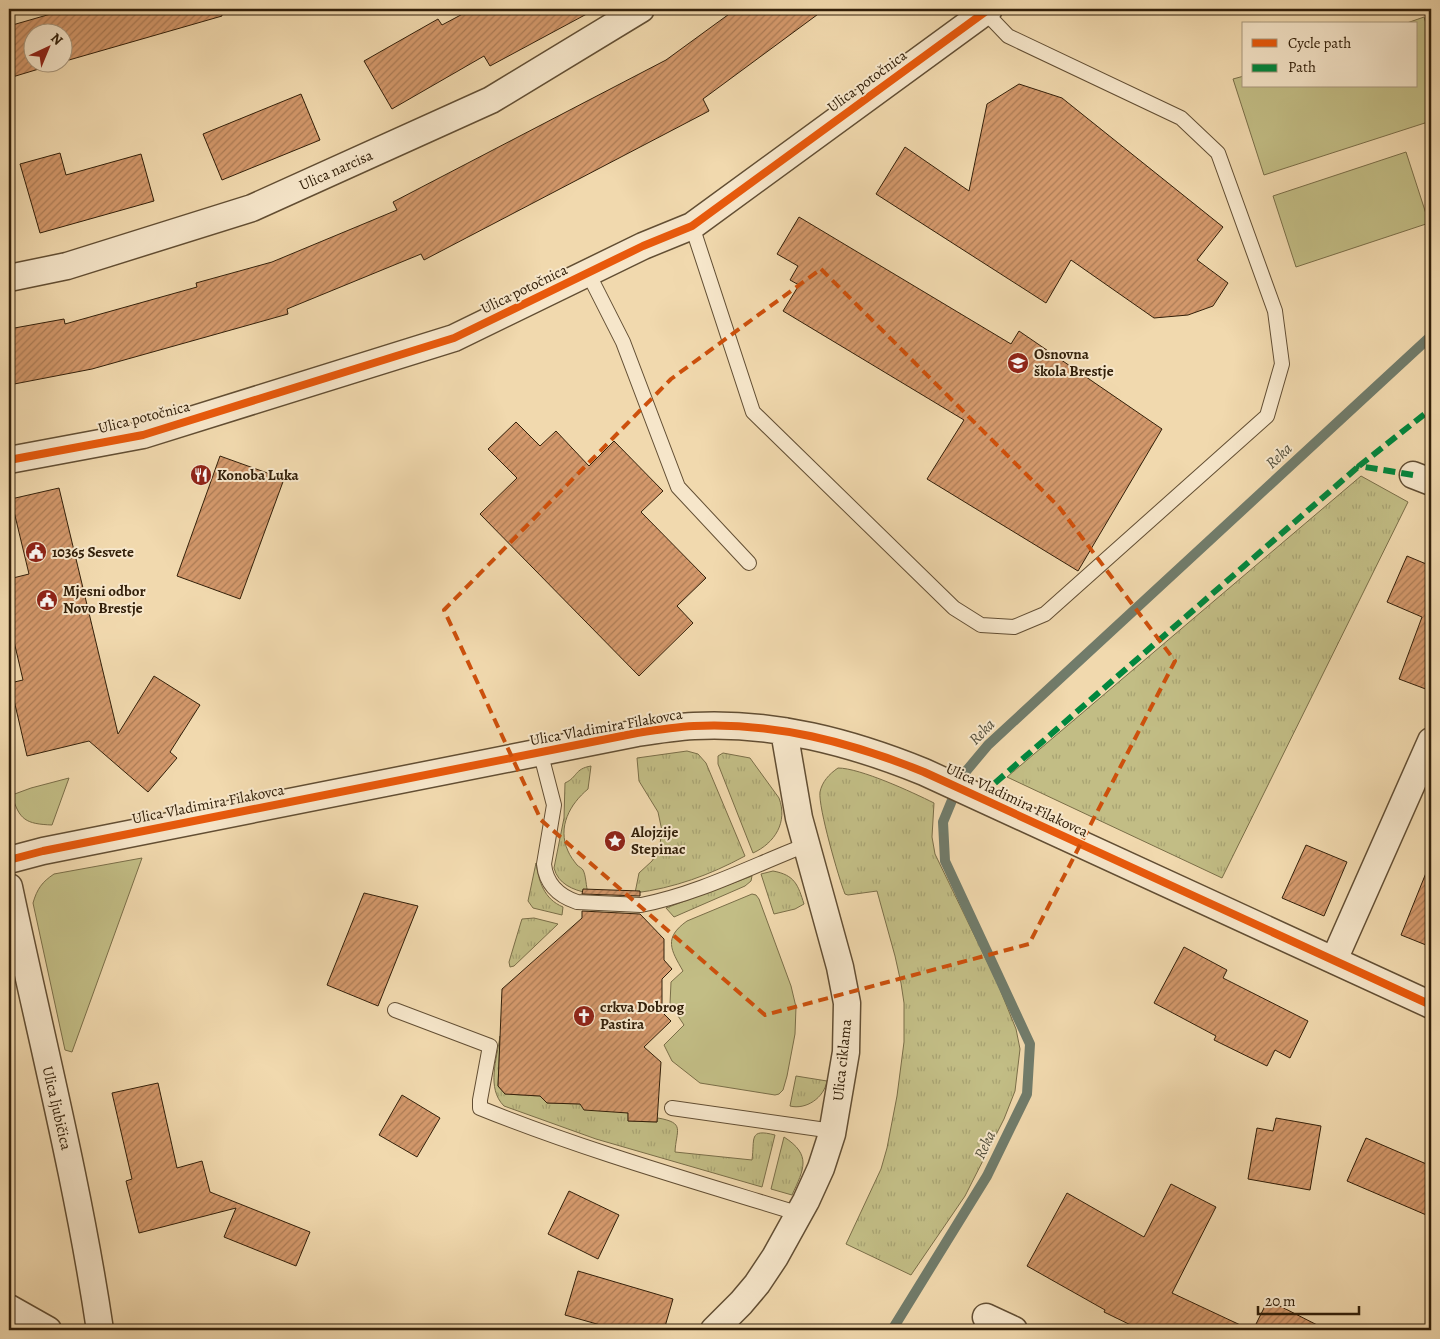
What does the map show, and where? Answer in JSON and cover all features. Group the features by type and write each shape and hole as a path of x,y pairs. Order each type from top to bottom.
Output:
{"street":[{"name":"Ulica narcisa","path":"9,278 67,266 252,208 491,100 641,9"},
{"name":"Ulica potočnica","path":"9,460 143,434 454,338 643,246 692,226 987,10"},
{"name":"Ulica Vladimira Filakovca","path":"9,860 43,851 637,733 694,726 746,727 784,731 852,745 924,772 1431,1005"},
{"name":"Ulica ciklama","path":"714,1330 725,1321 757,1284 800,1214 821,1168 833,1131 846,1052 847,1003 840,967 806,845 791,778 784,731"},
{"path":"1334,960 1431,741"},
{"name":"Ulica ljubičica","path":"9,887 67,1154 100,1330"},
{"path":"9,1308 48,1330"},
{"path":"986,1317 1014,1330"}],"lane":[{"path":"692,226 753,412 954,608 981,626 1014,627 1045,614 1267,416 1282,364 1275,311 1218,154 1181,118 1008,36 987,10"},
{"path":"588,273 623,342 678,487 749,563"},
{"path":"540,751 554,806 544,864 545,872 556,891 569,900 641,905 702,887 806,845"},
{"path":"395,1010 490,1046 480,1108 516,1123 599,1151 800,1214"},
{"path":"672,1108 833,1131"}],"highlighted area":[{"path":"821,269 1059,507 1175,661 1029,944 765,1015 541,820 444,610 671,379"}],"green space":[{"path":"1424,17 1431,39 1431,121 1264,175 1233,79 1242,77 1242,88 1418,88 1418,22 1410,22"},
{"path":"1406,152 1429,223 1296,267 1273,196"},
{"path":"1361,476 1408,502 1222,878 1007,777"},
{"path":"687,751 698,754 706,763 745,856 692,880 664,888 635,893 639,873 652,861 659,850 662,831 658,812 639,781 637,758"},
{"path":"723,753 750,758 779,798 782,815 778,831 768,844 753,853 718,764 718,756"},
{"path":"591,766 588,789 571,809 567,817 564,833 569,853 584,872 588,893 567,885 559,878 554,868 564,818 565,783 582,769"},
{"path":"838,768 872,776 934,803 932,837 935,854 997,982 1016,1029 1020,1049 1015,1091 1004,1119 965,1196 911,1275 846,1244 881,1169 887,1148 897,1096 904,1042 904,1003 895,956 877,891 845,894 825,827 820,792 826,778"},
{"path":"69,778 52,825 30,822 21,815 12,795"},
{"path":"142,858 72,1052 65,1050 33,903 36,894 43,883 54,874"},
{"path":"536,863 539,877 547,895 563,907 562,915 533,908 528,901"},
{"path":"773,871 791,878 800,891 804,904 795,909 774,914 761,874"},
{"path":"752,876 751,881 745,886 674,917 666,908"},
{"path":"752,894 756,895 759,899 791,986 796,1007 795,1034 787,1076 783,1090 775,1095 700,1083 672,1061 664,1045 684,1025 670,1004 671,982 683,971 675,957 671,944 675,933 687,921"},
{"path":"534,918 558,924 514,966 510,967 509,962 522,919"},
{"path":"500,1036 498,1086 505,1094 540,1096 547,1103 580,1104 628,1113 628,1121 657,1122 658,1118 673,1122 677,1129 675,1152 752,1160 754,1137 760,1133 775,1135 762,1187 596,1139 504,1106 495,1091 494,1082"},
{"path":"796,1076 827,1081 822,1093 818,1097 808,1104 796,1107 790,1106"},
{"path":"784,1137 799,1150 803,1163 800,1178 792,1195 771,1189"}],"building":[{"path":"68,9 221,9 222,16 72,59 72,22 23,22"},
{"path":"472,9 596,9 490,66 484,56 392,109 364,61 438,19 442,25"},
{"path":"736,9 825,9 703,99 709,111 424,260 421,254 287,309 288,314 92,369 9,385 9,329 64,319 65,324 197,287 196,283 272,262 397,210 393,202 666,60"},
{"path":"22,22 22,72 29,72 9,78 9,26"},
{"path":"1019,84 1062,98 1223,227 1197,260 1228,283 1213,306 1188,315 1154,318 1071,260 1046,303 876,194 905,147 969,191 987,104"},
{"path":"301,94 320,140 222,180 203,134"},
{"path":"60,153 66,175 141,154 154,201 40,233 20,164"},
{"path":"799,217 1011,344 1019,331 1162,429 1078,571 927,479 964,420 783,311 799,285 790,280 798,266 777,254"},
{"path":"516,422 540,446 556,431 589,466 614,441 663,491 641,512 706,578 677,606 693,623 639,676 480,514 517,478 488,449"},
{"path":"220,456 284,479 240,599 177,576"},
{"path":"59,488 118,734 154,676 200,705 170,752 177,758 148,792 89,741 27,756 10,683 23,680 9,620 9,579 29,574 11,499"},
{"path":"1407,556 1431,566 1431,691 1399,679 1422,617 1387,602"},
{"path":"1306,845 1347,862 1324,916 1282,898"},
{"path":"1431,863 1431,947 1401,935"},
{"path":"583,889 640,891 640,896 582,894"},
{"path":"364,893 418,906 378,1006 327,985"},
{"name":"crkva Dobrog Pastira","path":"582,911 640,914 664,939 664,960 672,969 662,979 662,1012 671,1021 644,1047 661,1062 657,1122 628,1121 628,1113 584,1110 580,1104 547,1103 540,1096 505,1094 498,1086 502,989 582,918"},
{"path":"1184,947 1227,970 1223,978 1308,1021 1290,1058 1275,1050 1267,1066 1214,1040 1216,1036 1154,1003"},
{"path":"158,1083 177,1168 202,1161 210,1192 310,1232 296,1266 224,1237 236,1208 139,1233 126,1181 132,1179 112,1093"},
{"path":"402,1095 440,1118 417,1157 379,1135"},
{"path":"1276,1118 1321,1126 1310,1190 1248,1179 1257,1128 1273,1131"},
{"path":"1366,1138 1431,1166 1431,1217 1347,1181"},
{"path":"1171,1184 1216,1207 1172,1293 1251,1330 1141,1330 1104,1312 1105,1310 1027,1266 1067,1193 1144,1237"},
{"path":"569,1191 619,1215 598,1259 548,1234"},
{"path":"578,1271 673,1299 664,1330 618,1330 565,1315"},
{"path":"1268,1300 1327,1330 1253,1330"}],"waterway":[{"name":"Reka","path":"892,1330 987,1176 1027,1094 1030,1044 945,861 943,822 962,776 988,745 1431,336"}],"marked path":[{"path":"1413,475 1359,466 1431,409"},
{"path":"995,783 1359,466"}],"cycle path":[{"path":"9,460 143,435 454,338 643,246 692,226 989,9"},
{"path":"9,860 43,851 637,733 694,726 753,727 811,736 840,743 924,772 1431,1005"}],"place":[{"name":"Osnovna škola Brestje","path":"1018,363"},
{"name":"Konoba Luka","path":"201,475"},
{"name":"10365 Sesvete","path":"36,552"},
{"name":"Mjesni odbor Novo Brestje","path":"47,600"},
{"name":"Alojzije Stepinac","path":"615,841"},
{"name":"crkva Dobrog Pastira","path":"584,1016"}]}
